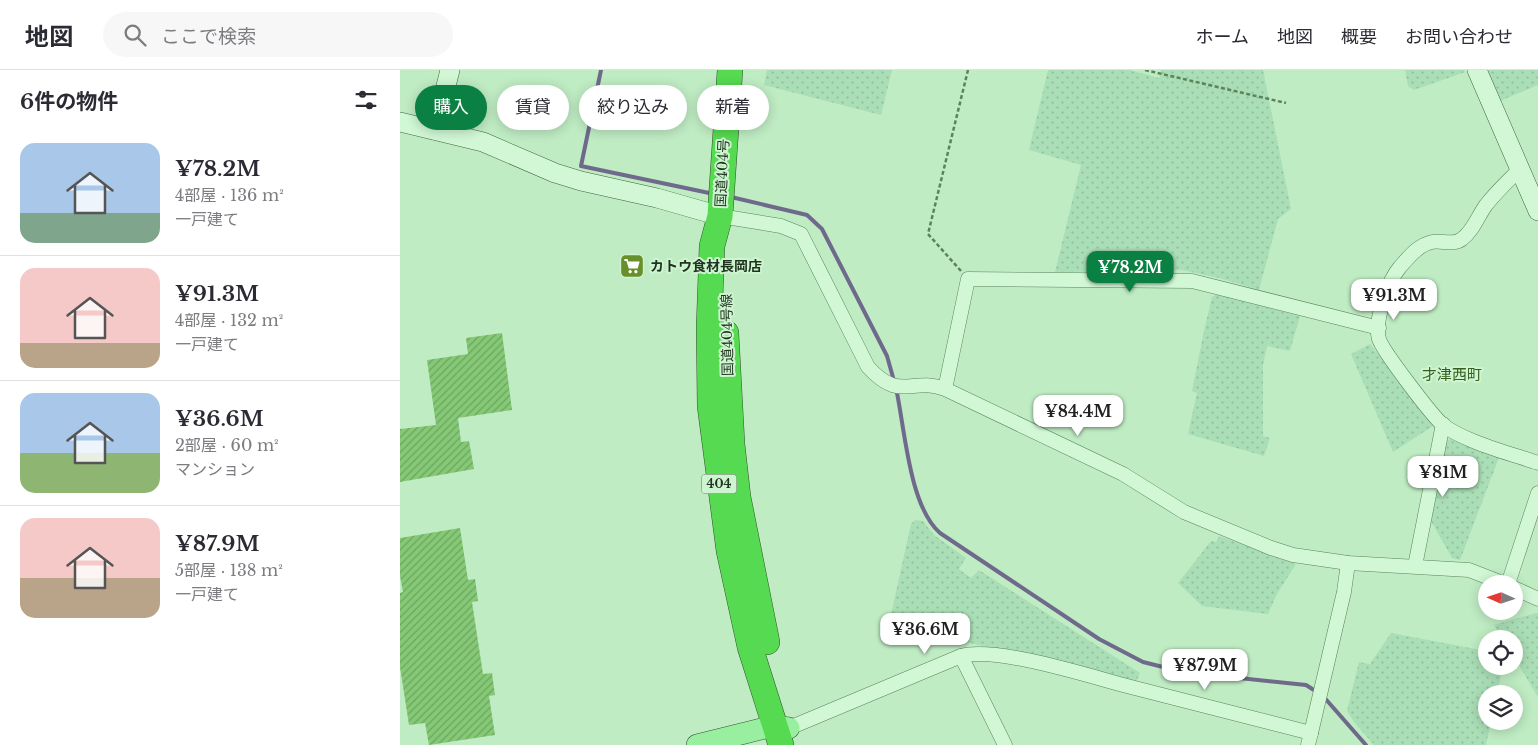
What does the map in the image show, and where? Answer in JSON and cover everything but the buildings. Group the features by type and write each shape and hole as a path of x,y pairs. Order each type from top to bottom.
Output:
{"highway":[{"name":"国道404号","path":"720,216 730,70"},
{"name":"国道404号線","path":"720,216 712,246 709,328 710,406 729,551 750,647 781,738"}],"main road":[{"path":"697,745 781,738"}],"street":[{"path":"446,85 450,70"},
{"path":"1477,70 1538,210"},
{"path":"400,122 415,125"},
{"path":"435,130 500,148 555,173 581,181 657,198 720,216 781,226 801,234 868,366 878,378 902,388 934,385 945,389 1123,474 1172,506 1198,518 1293,555 1348,564 1469,570 1482,575"},
{"path":"1520,169 1485,206 1462,239 1453,243 1432,242 1420,246 1399,268 1391,282 1378,328 1379,340 1443,424 1469,438 1538,463"},
{"path":"945,389 968,279 1192,281 1378,328"},
{"path":"1414,566 1443,424"},
{"path":"1509,575 1538,493"},
{"path":"781,738 961,656 973,653 988,653 1068,670 1309,739 1344,592 1348,564"},
{"path":"1523,592 1538,599"},
{"path":"961,656 1005,745"}],"path":[{"path":"968,70 928,234 968,279"},
{"path":"1145,70 1286,102"}],"green space":[{"path":"767,70 892,70 881,115 764,85"},
{"path":"1048,70 1130,70 1159,78 1161,70 1263,70 1291,209 1278,219 1259,290 1219,278 1182,270 1055,272 1081,165 1029,150"},
{"path":"1405,70 1464,70 1465,72 1414,90 1408,86"},
{"path":"1487,70 1538,70 1538,85 1500,101"},
{"path":"1218,294 1300,316 1290,351 1267,346 1263,365 1263,436 1270,438 1264,456 1188,434 1197,393 1192,391 1204,331 1212,297"},
{"path":"1370,344 1433,422 1433,426 1393,452 1351,354"},
{"path":"1450,439 1500,455 1460,560 1452,558 1431,521 1444,442"},
{"path":"915,520 923,521 934,535 966,558 959,569 971,578 979,570 1140,673 1136,682 889,624 911,524"},
{"path":"1219,536 1296,564 1277,594 1268,614 1202,606 1178,583 1211,541 1216,542"},
{"path":"1538,613 1538,697 1523,672 1523,630 1497,630 1494,625 1512,620 1523,620 1523,617"},
{"path":"1391,633 1478,649 1478,675 1501,675 1499,685 1478,685 1478,730 1489,730 1486,745 1374,745 1347,711 1359,662 1370,664"}],"waterway":[{"path":"601,70 581,166 714,194"},
{"path":"731,197 807,215 822,229 887,356 894,381"},
{"path":"896,388 915,486 921,505 930,521 940,533 1099,639 1143,662 1183,672 1306,685 1317,692"},
{"path":"1323,696 1366,745"}],"place":[{"name":"カトウ食材長岡店","path":"632,266"}],"district":[{"name":"才津西町","path":"1452,375"}]}
